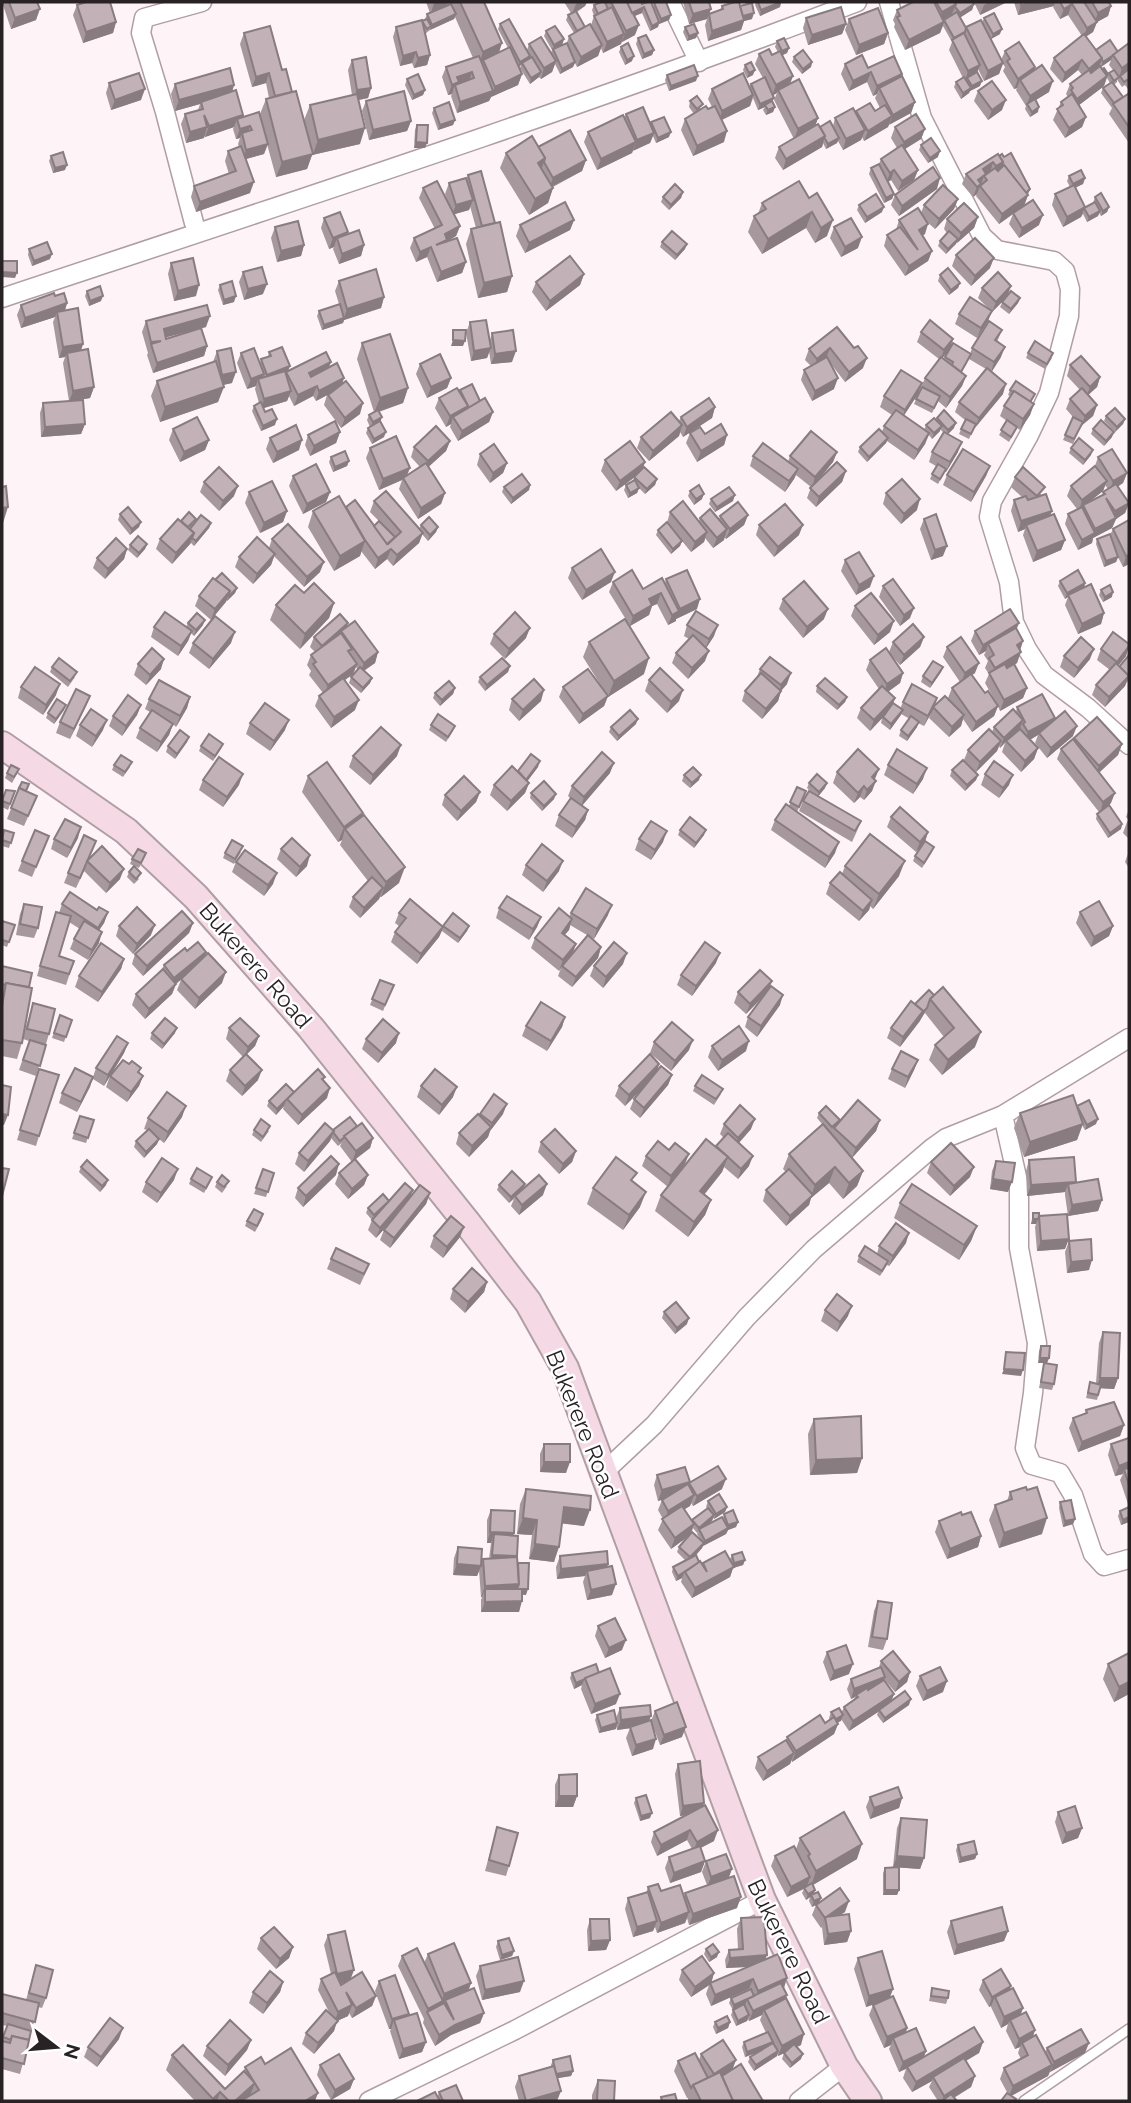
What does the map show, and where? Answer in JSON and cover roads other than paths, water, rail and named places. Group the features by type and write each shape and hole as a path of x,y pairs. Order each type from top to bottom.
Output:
{"street":[{"path":"194,223 141,33 144,18 202,2"},
{"path":"670,2 699,62"},
{"path":"2,299 423,158 699,62 858,2"},
{"path":"889,2 922,118 982,236 997,250 1054,261 1065,271 1070,289 1069,316 1049,393 992,500 989,517 1009,582 1014,622 1027,649 1044,675 1088,708 1129,745"},
{"name":"Bukerere Road","path":"2,745 126,831 196,897 311,1028 528,1302 565,1368 762,1900 845,2066 868,2101"},
{"path":"604,1472 654,1425 747,1317 814,1248 932,1148 946,1138 1003,1115 1129,1038"},
{"path":"1003,1115 1019,1186 1019,1248 1037,1343 1025,1448 1032,1465 1060,1473 1073,1495 1093,1554 1104,1566 1129,1559"},
{"path":"369,2101 516,2030 762,1900"},
{"path":"799,2101 845,2066"}],"lane":[{"path":"1024,2101 1129,2029"}]}
